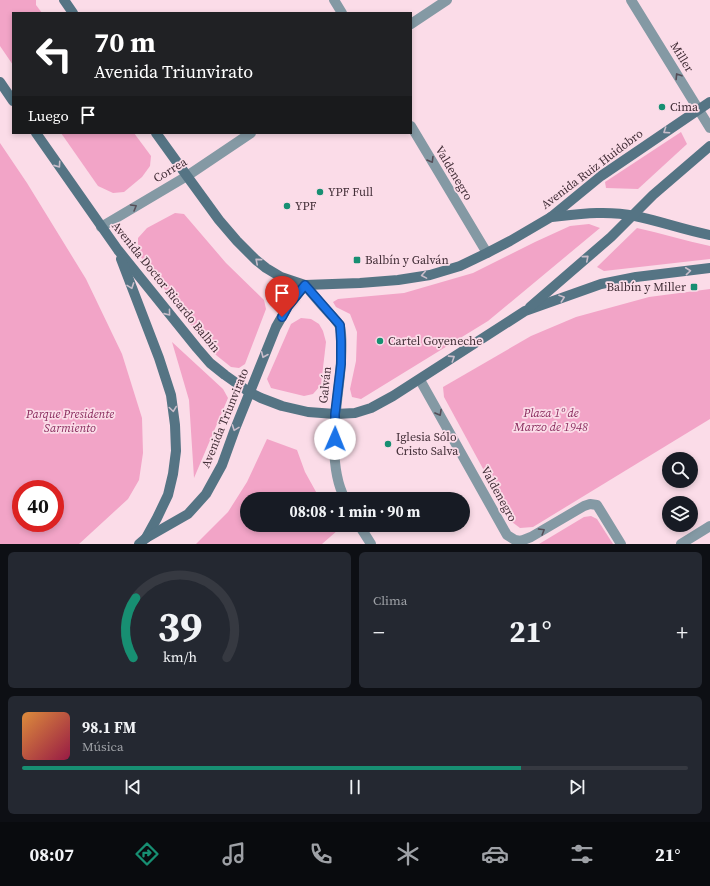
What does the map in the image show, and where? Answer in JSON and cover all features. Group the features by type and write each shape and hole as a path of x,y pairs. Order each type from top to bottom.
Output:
{"main road":[{"path":"64,0 72,12"},
{"path":"0,82 12,100"},
{"name":"Avenida Ruiz Huidobro","path":"487,253 551,217 601,176 710,102"},
{"name":"Avenida Doctor Ricardo Balbín","path":"37,134 118,250 210,363 225,376 249,392 282,406 308,412 335,414 355,413 371,408 420,380 525,311 601,284 636,277 710,268"},
{"path":"157,134 237,241 256,260 281,277 305,285 398,280 430,275 460,266 487,253"},
{"path":"525,311 610,237 653,195 710,146"},
{"path":"551,217 592,213 633,215 710,235"},
{"name":"Avenida Triunvirato","path":"118,250 159,358 171,395 175,426 176,451 168,495 157,518 142,541"},
{"name":"Avenida Triunvirato","path":"142,541 188,514 206,494 222,465 234,429 276,326 288,306 305,285"}],"street":[{"path":"334,0 341,12"},
{"path":"412,23 447,0"},
{"name":"Miller","path":"631,0 710,128"},
{"name":"Valdenegro","path":"412,128 487,253"},
{"name":"Correa","path":"101,227 187,176 250,134"},
{"name":"Galván","path":"305,285 340,325 341,364 335,414 334,452 341,492"},
{"name":"Valdenegro","path":"420,380 507,535 515,540 521,541 532,537 584,506 590,504 597,505 621,544"},
{"path":"681,544 710,526"},
{"path":"363,532 371,544"}],"green space":[{"path":"0,0 36,0 36,5 41,12 12,12 12,64 0,46"},
{"path":"681,132 687,144 638,189 606,188 605,182"},
{"path":"62,134 135,134 151,156 150,166 142,177 124,192 113,193 98,186"},
{"name":"Parque Presidente Sarmiento","path":"0,143 27,183 86,279 122,354 142,418 143,453 139,480 128,499 79,544 0,544"},
{"path":"175,213 184,214 226,263 264,300 266,309 245,364 239,368 231,367 211,351 138,253 138,238 147,228"},
{"path":"589,224 600,228 488,321 361,399 352,397 350,389 356,361 357,332 350,314 336,307 333,302 338,299 404,293 473,273 570,226"},
{"path":"637,228 710,246 710,259 604,271 597,267"},
{"name":"Plaza 1º de Marzo de 1948","path":"710,289 710,419 533,527 520,528 512,522 444,397 443,387 531,336 576,317 649,297"},
{"path":"301,318 311,319 319,324 326,342 321,385 313,394 304,396 271,388 267,379 291,324"},
{"path":"172,342 223,389 228,398 194,478 189,400"},
{"path":"267,439 297,450 305,472 316,492 241,492 247,482"},
{"path":"240,493 240,532 336,532 322,544 196,544 228,512"},
{"path":"591,516 597,519 613,544 539,544 584,517"}],"place":[{"name":"Cima","path":"662,107"},
{"name":"YPF Full","path":"320,192"},
{"name":"YPF","path":"287,206"},
{"name":"Balbín y Galván","path":"357,260"},
{"name":"Balbín y Miller","path":"694,287"},
{"name":"Cartel Goyeneche","path":"380,341"},
{"name":"Iglesia Sólo Cristo Salva","path":"388,444"}],"route":[{"path":"282,317 288,306 305,285 340,325 341,364 335,414 335,439"}]}
